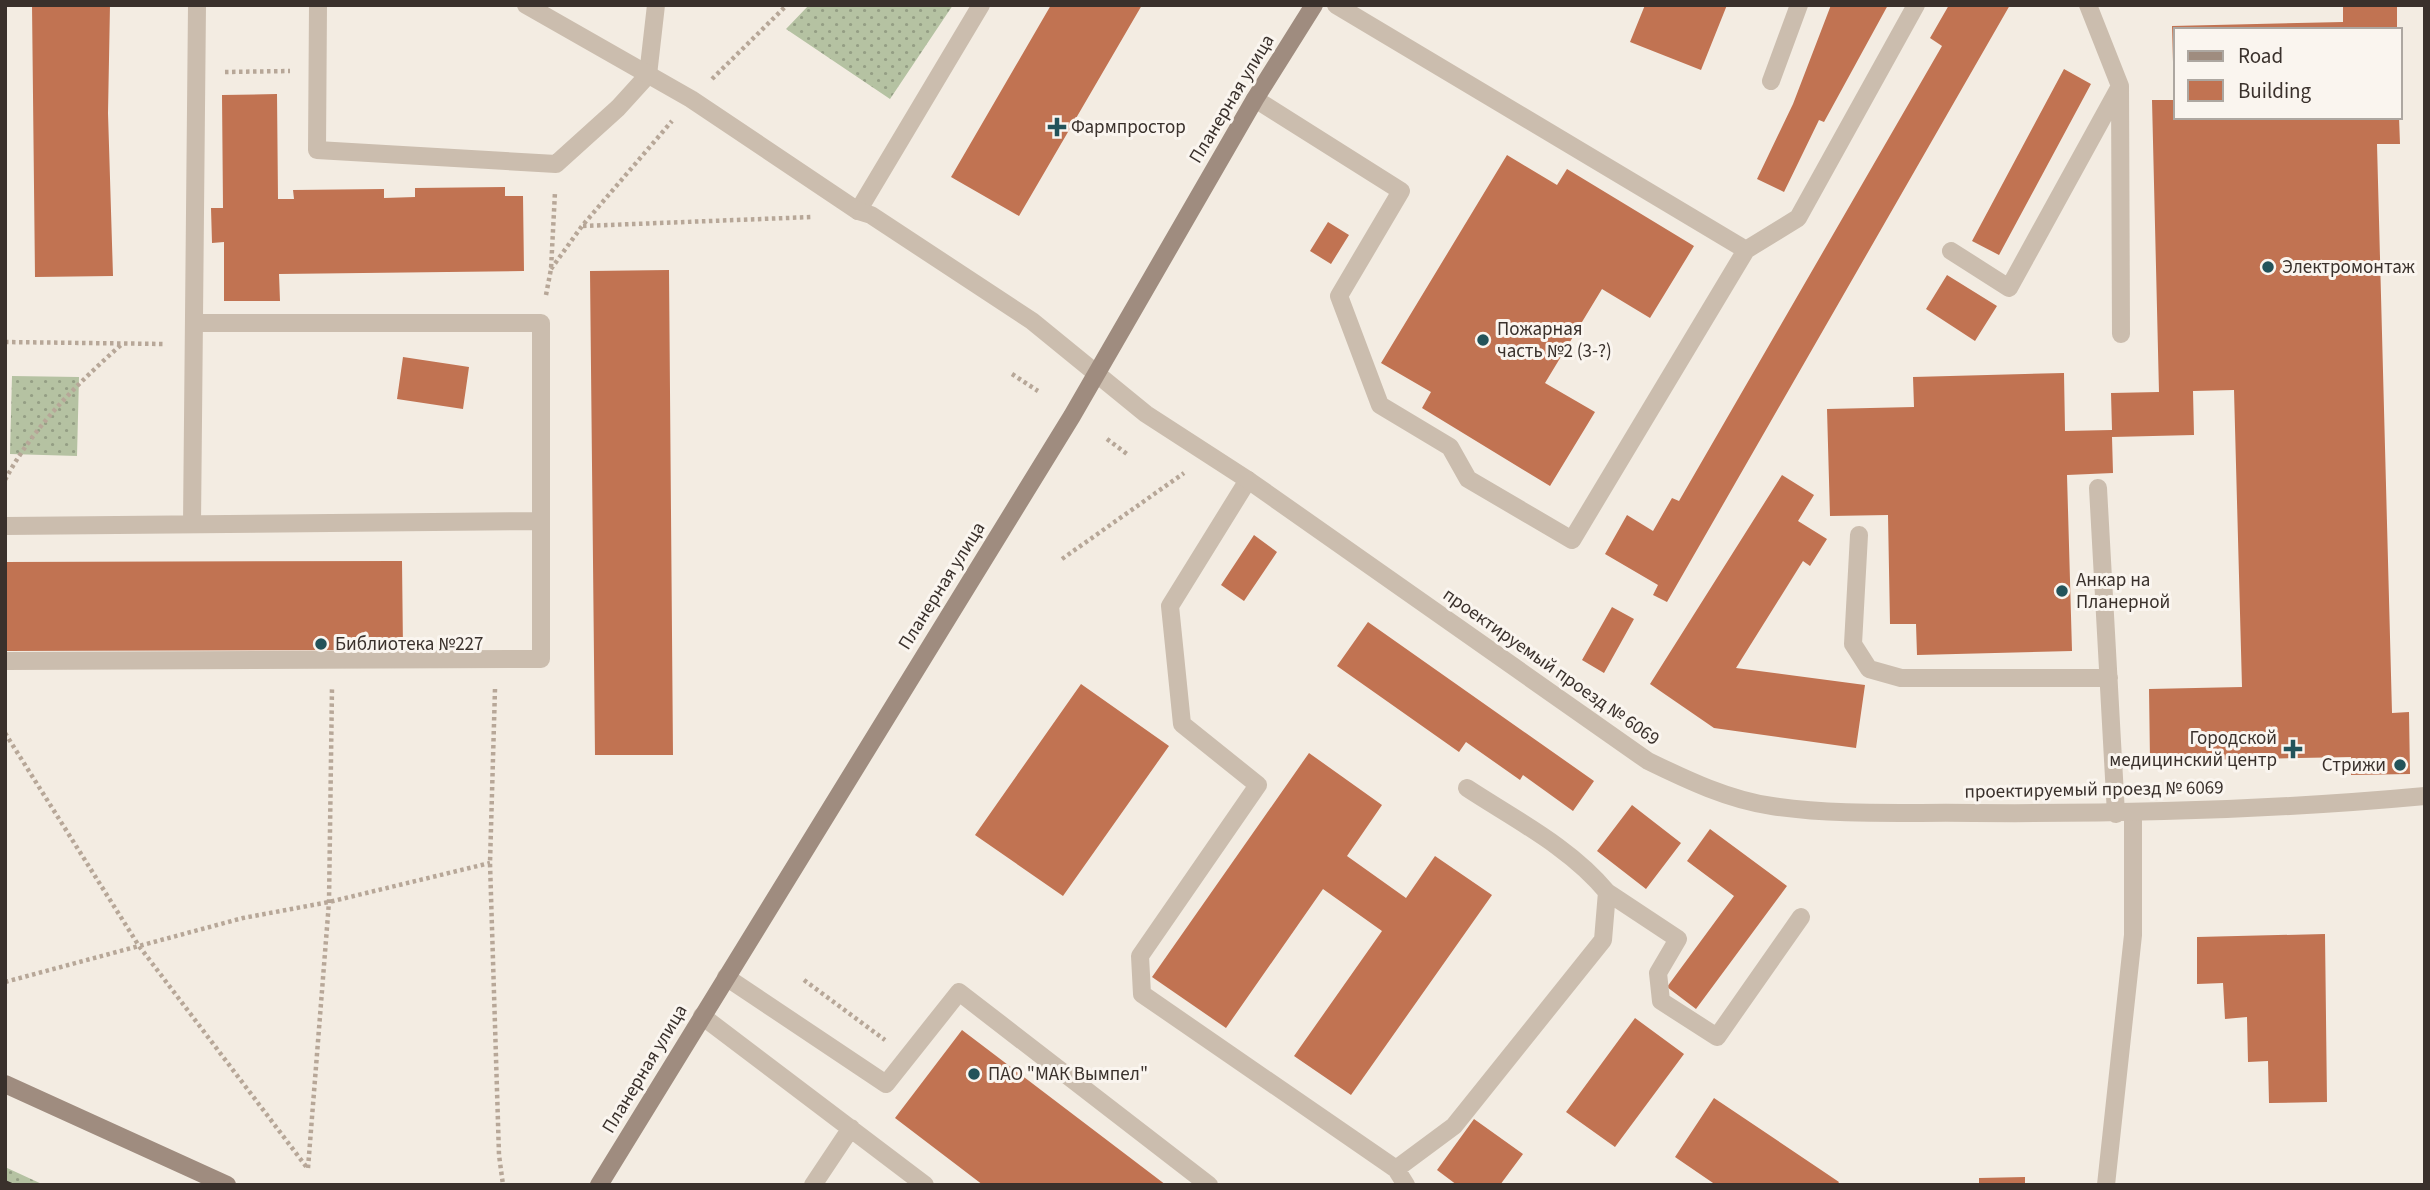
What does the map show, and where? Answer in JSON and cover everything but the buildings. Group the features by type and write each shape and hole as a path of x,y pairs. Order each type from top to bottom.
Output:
{"main road":[{"name":"Планерная улица","path":"599,1185 1097,374 1255,99 1314,5"},
{"path":"5,1084 227,1185"}],"street":[{"path":"192,524 197,5"},
{"path":"318,5 317,150 556,164 618,108 648,75 656,5"},
{"name":"проектируемый проезд № 6069","path":"526,5 691,99 858,211 871,215 1032,321 1146,414 1248,481 1648,761 1702,787 1771,806 1832,811 2124,813 2331,805 2425,796"},
{"path":"858,211 981,5"},
{"path":"1336,5 1746,250"},
{"path":"1771,81 1800,5"},
{"path":"1255,99 1401,191 1339,296 1380,405 1450,447 1468,478 1572,540 1746,250 1798,218 1916,5"},
{"path":"2088,5 2120,86 2121,334"},
{"path":"1951,251 2009,288 2120,86"},
{"path":"5,661 541,659 541,323 194,323"},
{"path":"1248,481 1170,606 1182,724 1258,785 1140,956 1142,994 1396,1169 1406,1185"},
{"path":"2098,488 2109,678 2124,813 2133,935 2106,1185"},
{"path":"5,526 540,521"},
{"path":"1859,535 1853,644 1869,669 1901,678 2109,678"},
{"path":"1466,788 1560,849 1591,872 1607,892 1678,939 1658,973 1661,1001 1717,1037 1801,917"},
{"path":"1396,1169 1454,1126 1603,940 1607,892"},
{"path":"726,977 886,1084 959,992 1209,1185"},
{"path":"702,1016 925,1185"},
{"path":"813,1185 850,1128"}],"path":[{"path":"551,269 582,226 691,99 788,5"},
{"path":"197,72 317,71"},
{"path":"541,323 551,269 556,164"},
{"path":"582,226 816,217"},
{"path":"5,342 194,344"},
{"path":"5,480 19,454 79,382 122,344"},
{"path":"1012,374 1038,391"},
{"path":"1107,439 1127,454"},
{"path":"1062,559 1191,467"},
{"path":"5,733 139,946 308,1169 329,902 332,659"},
{"path":"496,659 490,863 499,1155 503,1185"},
{"path":"5,982 243,918 329,902 490,863"},
{"path":"804,980 872,1031"}],"green space":[{"path":"809,5 953,5 890,99 786,29"},
{"path":"12,376 79,377 77,456 10,454"},
{"path":"5,1167 44,1185 5,1185"}],"tram line":[{"path":"5,1181 14,1185"}],"place":[{"name":"Фармпростор","path":"1057,127"},
{"name":"Электромонтаж","path":"2268,267"},
{"name":"Пожарная часть №2 (3-?)","path":"1483,340"},
{"name":"Анкар на Планерной","path":"2062,591"},
{"name":"Библиотека №227","path":"321,644"},
{"name":"Городской медицинский центр","path":"2293,749"},
{"name":"Стрижи","path":"2400,765"},
{"name":"ПАО \"МАК Вымпел\"","path":"974,1074"}]}
